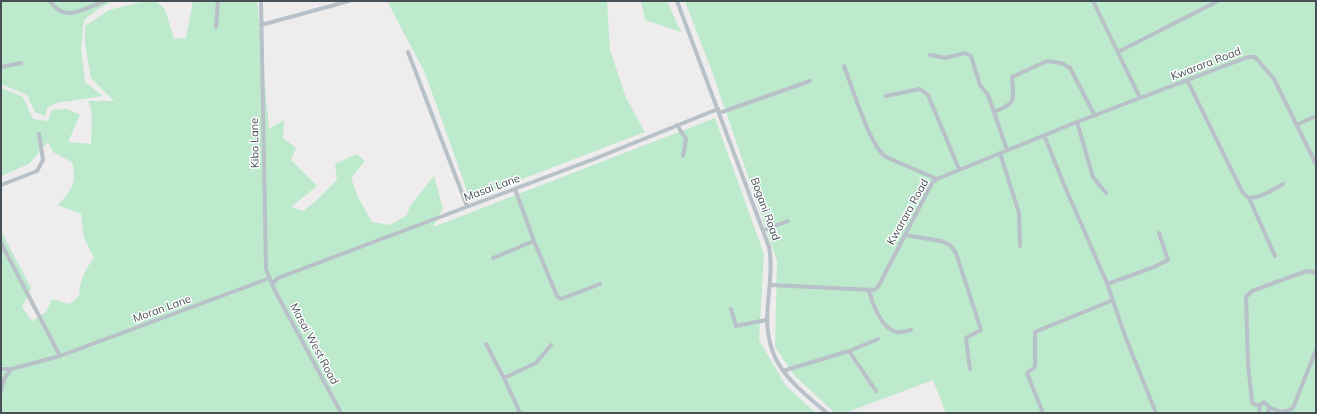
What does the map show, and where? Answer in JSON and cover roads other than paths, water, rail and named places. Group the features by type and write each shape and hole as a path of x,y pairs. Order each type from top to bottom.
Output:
{"street":[{"path":"50,1 64,14 78,11 105,1"},
{"path":"216,27 218,1"},
{"name":"Kibo Lane","path":"261,1 266,269 273,283"},
{"path":"261,25 348,1"},
{"name":"Bogani Road","path":"676,1 764,230 771,254 770,285 766,320 769,344 776,362 783,371 803,393 827,413"},
{"path":"1093,1 1140,98"},
{"path":"1118,52 1218,1"},
{"path":"408,52 467,206"},
{"path":"930,55 946,58 965,54 971,56 980,86 991,100 1007,150"},
{"name":"Kwarara Road","path":"869,291 878,287 932,183 936,179 1077,122 1248,57 1255,57 1274,79 1296,125"},
{"path":"994,112 1010,105 1014,98 1012,77 1047,61 1054,61 1070,68 1095,116"},
{"path":"1,67 21,64"},
{"path":"844,66 866,124 880,152 886,157 936,179"},
{"path":"1187,80 1243,193 1249,198 1275,256"},
{"name":"Masai Lane","path":"273,283 278,278 515,189 677,125 810,81"},
{"path":"886,96 920,89 928,95 959,169"},
{"path":"1316,116 1296,125 1316,164"},
{"path":"1077,122 1093,177 1106,193"},
{"path":"677,125 686,139 683,156"},
{"path":"1,185 38,171 43,160 39,134"},
{"path":"1044,135 1064,187 1107,283 1125,336 1156,413"},
{"path":"1000,153 1018,213 1020,246"},
{"path":"1249,198 1262,195 1282,184"},
{"path":"515,189 534,241 559,298 600,284"},
{"path":"764,230 788,221"},
{"path":"1107,283 1141,272 1168,260 1159,233"},
{"path":"905,235 941,241 950,245 956,253 981,330 966,338 970,369"},
{"path":"493,258 534,241"},
{"path":"1,243 60,356"},
{"path":"1268,413 1266,402 1260,405 1254,405 1252,402 1245,308 1246,297 1252,291 1304,272 1309,271 1316,273"},
{"name":"Moran Lane","path":"1,369 12,369 60,356 270,278"},
{"name":"Masai West Road","path":"273,283 274,289 341,413"},
{"path":"770,285 869,291 876,311 887,326 896,332 911,330"},
{"path":"1043,413 1027,373 1035,367 1035,332 1113,300"},
{"path":"731,309 736,326 766,320"},
{"path":"783,371 849,351 878,339"},
{"path":"486,344 520,413"},
{"path":"504,378 536,363 551,345"},
{"path":"1268,407 1278,412 1287,411 1293,408 1316,350"},
{"path":"849,351 876,391"},
{"path":"1,391 4,379 12,369"},
{"path":"1259,413 1260,405"}]}
